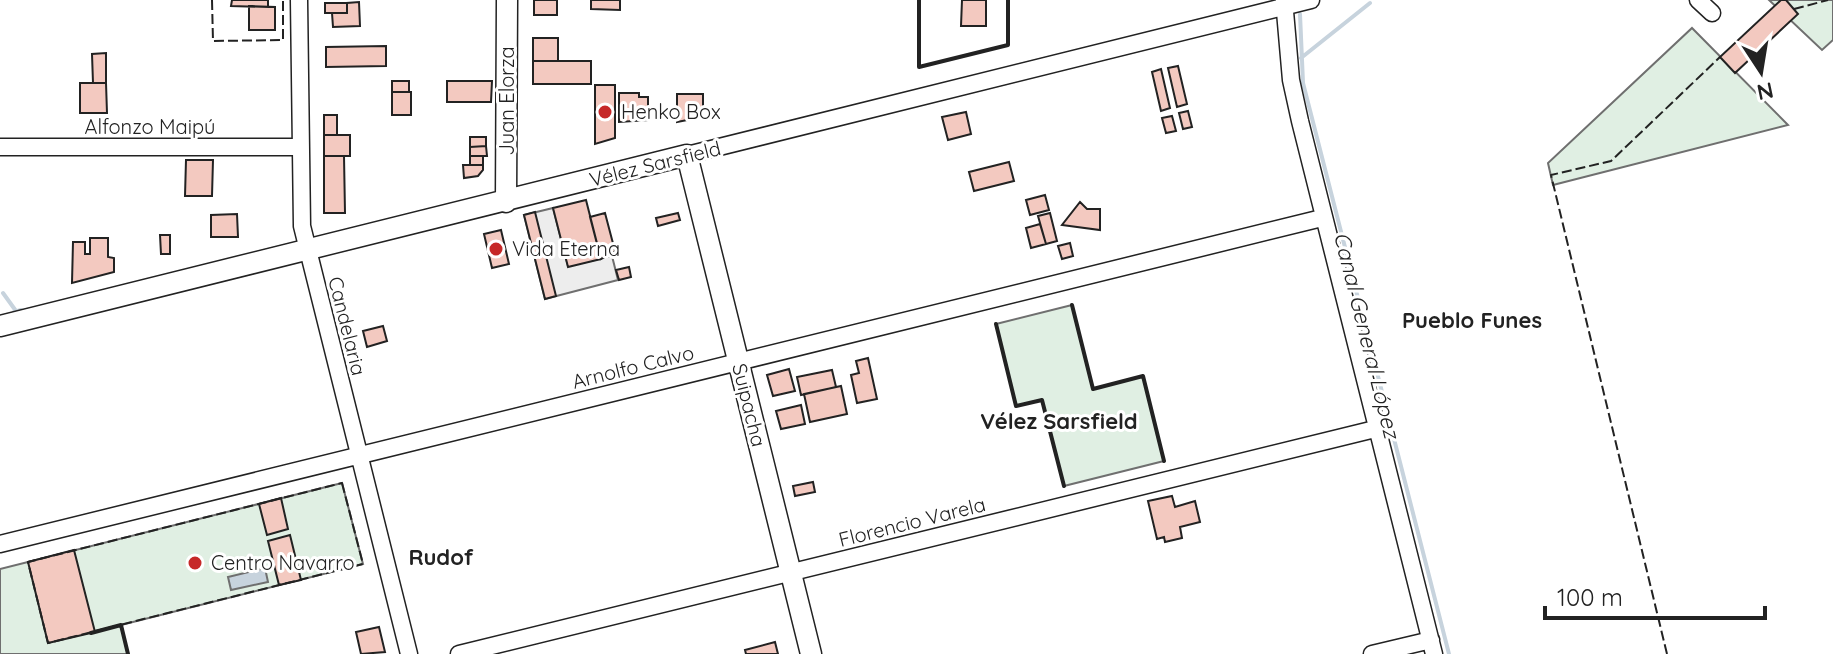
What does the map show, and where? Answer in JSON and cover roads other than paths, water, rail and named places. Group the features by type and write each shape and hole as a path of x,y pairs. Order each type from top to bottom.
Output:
{"main road":[{"name":"Juan Elorza","path":"506,202 507,0"},
{"name":"Vélez Sarsfield","path":"0,326 687,155"},
{"name":"Suipacha","path":"687,155 811,654"}],"street":[{"name":"Candelaria","path":"299,0 302,226 409,654"},
{"name":"Vélez Sarsfield","path":"687,155 1284,3 1311,0"},
{"path":"1698,0 1712,13"},
{"path":"1284,3 1291,80 1322,218 1432,647 1372,654"},
{"name":"Alfonzo Maipú","path":"0,147 301,147"},
{"name":"Arnolfo Calvo","path":"0,544 1322,218"},
{"name":"Florencio Varela","path":"459,654 1375,429"}],"waterway":[{"path":"1301,58 1370,3"},
{"name":"Canal General López","path":"1300,14 1303,83 1449,654"},
{"path":"3,293 16,311"},
{"path":"14,312 21,310"}],"place":[{"name":"Henko Box","path":"605,112"},
{"name":"Vida Eterna","path":"496,249"},
{"name":"Centro Navarro","path":"195,563"}],"district":[{"name":"Pueblo Funes","path":"1472,320"},
{"name":"Vélez Sarsfield","path":"1059,421"},
{"name":"Rudof","path":"441,557"}]}
